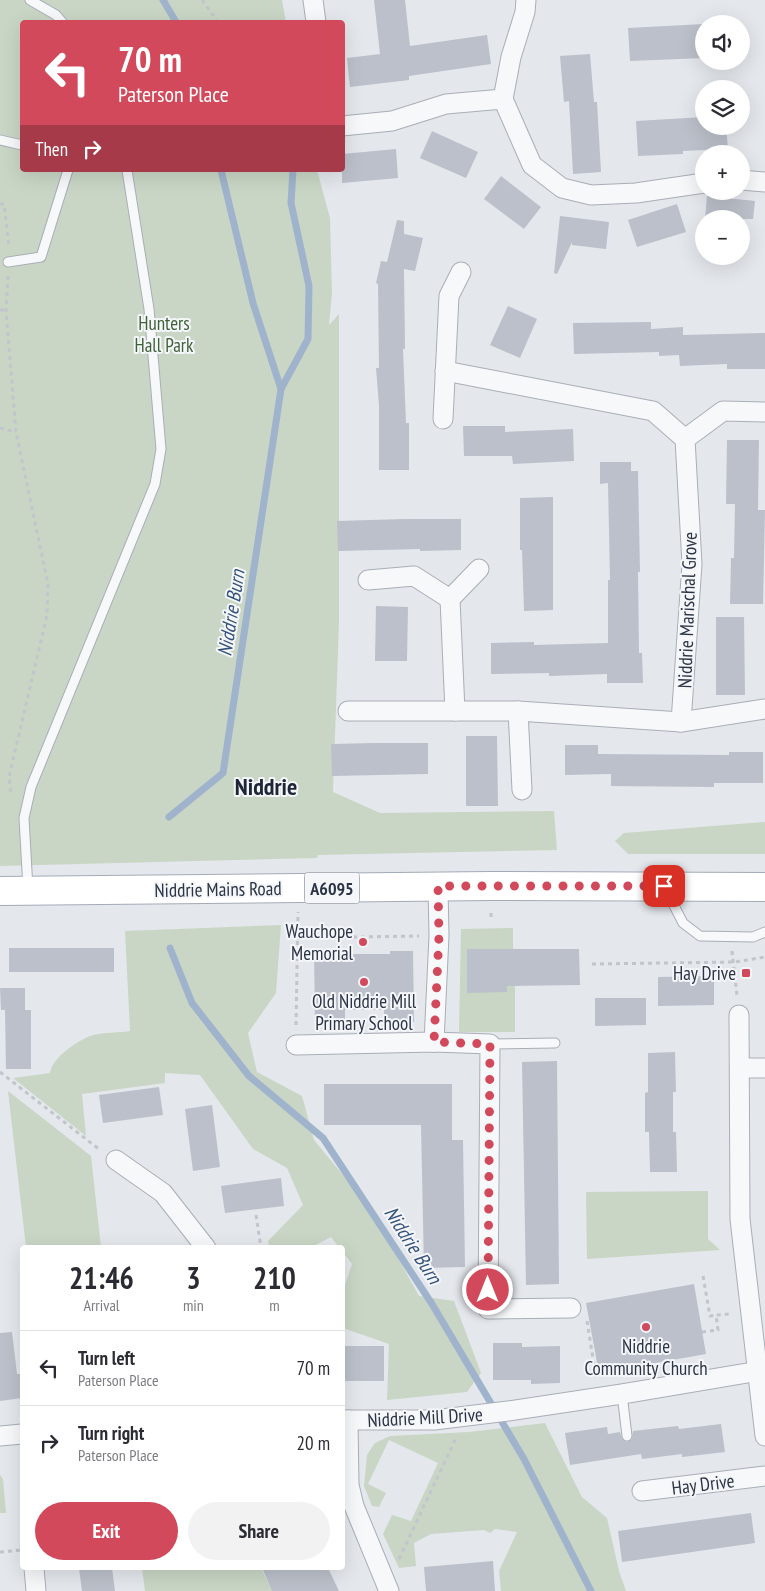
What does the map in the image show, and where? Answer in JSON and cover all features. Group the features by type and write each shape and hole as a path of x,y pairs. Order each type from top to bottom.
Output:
{"main road":[{"name":"Niddrie Mains Road","path":"0,891 438,886 765,887"}],"street":[{"path":"313,0 316,20"},
{"path":"526,0 525,12 511,58 503,99 532,164 562,188 591,195 636,193 695,184"},
{"path":"345,126 392,121 446,104 503,99"},
{"path":"750,181 765,182"},
{"path":"444,420 449,296 461,272"},
{"path":"445,371 653,411 686,439 723,411 765,412"},
{"name":"Niddrie Marischal Grove","path":"681,722 692,564 686,439"},
{"path":"455,711 450,599 479,569"},
{"path":"368,580 414,576 450,599"},
{"path":"348,711 518,711 681,722 765,710"},
{"path":"518,711 522,790"},
{"path":"434,1042 439,936 438,886"},
{"path":"739,1015 740,1219 750,1312 761,1371 765,1436"},
{"path":"296,1045 434,1042 490,1044 488,1309 571,1308"},
{"path":"740,1068 765,1068"},
{"path":"116,1160 163,1192 204,1245"},
{"name":"Niddrie Mill Drive","path":"345,1420 434,1420 622,1394 761,1371"},
{"path":"345,1420 350,1492 388,1588"},
{"path":"0,1436 20,1438"},
{"name":"Hay Drive","path":"642,1491 765,1476"},
{"path":"34,1570 36,1591"}],"lane":[{"path":"30,0 56,15 60,20"},
{"path":"0,140 20,145"},
{"path":"9,262 41,257 67,172"},
{"path":"29,890 24,818 31,787 155,484 161,449 149,309 127,172"},
{"path":"664,886 683,922 700,936 753,937 765,932"},
{"path":"490,1044 555,1043"},
{"path":"622,1394 627,1436"}],"path":[{"path":"202,0 217,20"},
{"path":"0,204 4,204 9,262 6,310 16,432 48,584 47,615 9,777 11,791 27,805"},
{"path":"0,310 6,310"},
{"path":"0,428 16,432"},
{"path":"296,1045 297,888"},
{"path":"297,938 439,936"},
{"path":"730,938 735,962 739,1015"},
{"path":"592,964 735,962 765,957"},
{"path":"0,1072 95,1147 116,1160"},
{"path":"256,1215 261,1245"},
{"path":"703,1276 710,1316 750,1312"},
{"path":"571,1308 585,1310 599,1397"},
{"path":"702,1332 718,1330 716,1316"},
{"path":"388,1588 475,1415"},
{"path":"0,1552 20,1550"}],"green space":[{"name":"Hunters Hall Park","path":"0,0 282,0 286,20 20,20 20,172 318,172 330,218 332,293 329,325 339,314 339,622 333,792 380,813 554,811 557,850 318,855 317,858 0,866"},
{"path":"765,822 765,854 628,854 615,841 624,833"},
{"path":"281,925 276,993 248,1033 257,1072 302,1096 314,1140 371,1209 419,1296 454,1301 481,1373 467,1392 387,1400 389,1344 345,1329 345,1285 352,1264 345,1255 345,1245 337,1245 331,1237 316,1245 269,1245 268,1241 303,1205 287,1168 253,1149 200,1075 165,1073 165,1083 82,1094 86,1136 13,1078 50,1073 60,1056 72,1046 90,1036 130,1031 125,931"},
{"path":"513,928 515,1032 459,1032 461,929","holes":["467,949 506,949 507,992 468,992"]},
{"path":"8,1091 91,1156 101,1245 26,1245"},
{"path":"708,1191 708,1239 720,1250 587,1259 586,1192"},
{"path":"545,1423 582,1497 607,1518 619,1571 626,1591 501,1591 499,1571 517,1532 495,1529 490,1533 484,1530 431,1534 414,1543 416,1566 399,1568 383,1534 392,1515 411,1521 438,1463 389,1440 368,1484 386,1493 379,1507 372,1506 364,1486 367,1455 375,1443 390,1436 469,1432"},
{"path":"0,1475 3,1479 6,1513 0,1513"},
{"path":"142,1570 262,1570 272,1591 145,1591"}],"building":[{"path":"374,0 405,0 410,46 487,35 491,64 409,76 409,80 350,87 347,58 380,54"},
{"path":"695,24 695,58 630,61 628,28"},
{"path":"590,54 594,102 597,102 601,172 573,174 569,101 564,102 560,56"},
{"path":"695,118 695,135 727,135 728,145 695,145 695,150 683,151 683,154 638,156 636,121"},
{"path":"432,131 478,152 466,178 420,158"},
{"path":"396,149 398,178 342,183 342,172 345,172 345,154"},
{"path":"501,176 541,207 524,229 484,199"},
{"path":"707,200 755,201 753,219 750,219 750,210 706,210"},
{"path":"677,204 686,232 637,247 628,220"},
{"path":"560,216 609,222 606,249 572,245 572,242 557,274 554,273"},
{"path":"397,220 404,221 404,234 423,238 415,271 404,269 405,349 403,349 406,423 409,423 409,470 379,470 379,406 376,368 379,368 378,284 376,283 381,261 387,262"},
{"path":"508,306 537,319 520,358 490,345"},
{"path":"651,322 651,329 683,327 683,335 765,333 765,369 727,369 727,364 680,366 679,355 659,356 659,352 574,354 573,323"},
{"path":"463,426 505,426 505,432 573,429 574,461 513,464 512,456 464,456"},
{"path":"727,440 759,440 758,510 765,510 763,604 730,604 731,558 734,558 735,504 726,504"},
{"path":"600,462 631,462 631,471 638,471 639,653 642,653 643,683 607,683 607,674 549,676 549,673 491,674 491,643 534,642 534,645 608,643 608,580 610,580 608,483 600,484"},
{"path":"553,497 553,610 524,611 522,550 520,550 520,498"},
{"path":"461,519 461,550 338,551 337,521"},
{"path":"376,606 408,607 407,661 375,661"},
{"path":"716,617 744,617 745,695 716,695"},
{"path":"466,736 497,736 498,806 466,806"},
{"path":"428,743 428,774 332,776 331,744"},
{"path":"565,745 598,745 598,754 729,755 729,752 763,752 763,783 714,783 714,787 611,786 611,774 565,775"},
{"path":"9,948 114,948 114,972 9,972"},
{"path":"467,949 579,949 580,985 507,986 507,992 467,993"},
{"name":"Old Niddrie Mill Primary School","path":"314,951 342,951 342,954 390,954 390,951 413,951 414,1022 384,1023 384,1010 345,1010 345,1023 315,1023"},
{"path":"714,976 714,1005 658,1006 658,977"},
{"path":"0,988 25,988 25,1010 31,1010 31,1069 6,1069 5,1010 1,1010"},
{"path":"595,998 646,998 646,1025 595,1026"},
{"path":"675,1052 676,1092 673,1092 673,1132 676,1132 677,1172 650,1172 649,1132 645,1132 648,1053"},
{"path":"557,1061 559,1284 526,1285 522,1062"},
{"path":"324,1084 452,1084 452,1140 463,1140 465,1267 424,1268 421,1125 324,1125"},
{"path":"159,1087 163,1115 103,1123 99,1095"},
{"path":"212,1105 220,1167 193,1171 185,1109"},
{"path":"281,1178 284,1206 225,1213 221,1186"},
{"name":"Niddrie Community Church","path":"694,1284 706,1354 599,1373 586,1303"},
{"path":"12,1332 17,1374 20,1374 20,1398 0,1401 0,1333"},
{"path":"493,1343 522,1343 522,1347 560,1346 560,1383 531,1384 531,1380 493,1380"},
{"path":"345,1346 384,1346 384,1381 345,1381"},
{"path":"721,1424 725,1452 682,1457 682,1454 642,1459 641,1454 570,1465 565,1433 607,1427 608,1434 620,1432 622,1439 627,1442 632,1439 633,1431 678,1426 679,1429"},
{"path":"751,1513 755,1543 622,1562 618,1531"},
{"path":"493,1561 495,1591 426,1591 424,1567"},
{"path":"79,1570 112,1570 115,1591 82,1591"},
{"path":"263,1570 329,1570 339,1591 272,1591"}],"waterway":[{"name":"Niddrie Burn","path":"163,0 175,20"},
{"name":"Niddrie Burn","path":"221,172 253,303 281,389"},
{"name":"Niddrie Burn","path":"169,817 223,773 281,389 308,339 309,286 291,203 293,172"},
{"name":"Niddrie Burn","path":"170,948 192,1003 249,1076 323,1138 432,1304 524,1459 591,1591"}],"place":[{"name":"Wauchope Memorial","path":"363,942"},
{"name":"Hay Drive","path":"746,973"},
{"name":"Old Niddrie Mill Primary School","path":"364,982"},
{"name":"Niddrie Community Church","path":"646,1327"}],"district":[{"name":"Niddrie","path":"266,786"}],"route":[{"path":"488,1290 490,1044 434,1042 439,936 438,886 664,886"}]}
